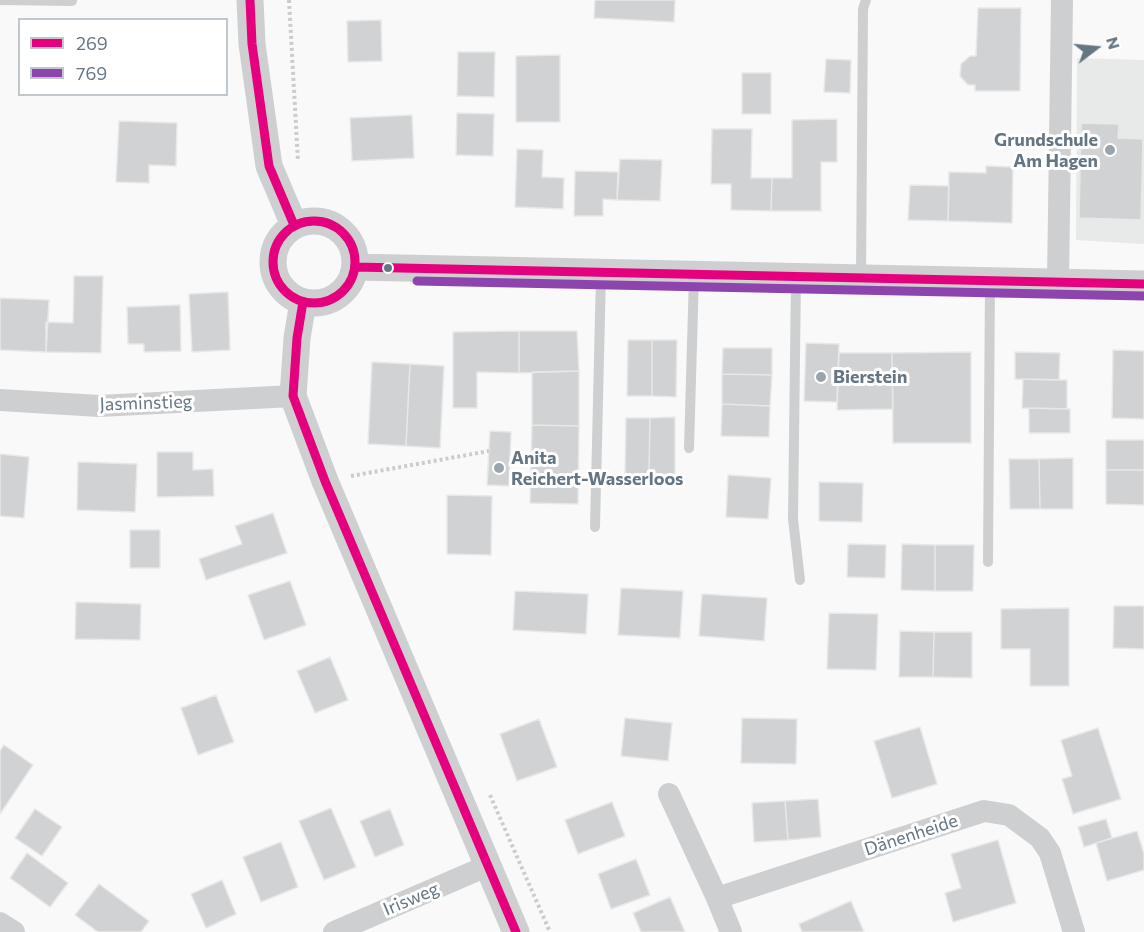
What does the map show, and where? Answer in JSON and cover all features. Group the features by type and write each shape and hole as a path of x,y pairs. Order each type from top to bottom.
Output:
{"street":[{"path":"250,0 252,44 269,166 294,225"},
{"path":"1058,282 1062,0"},
{"path":"307,221 319,221 337,228 350,242 355,267 350,281 342,292 330,300 317,303 303,302 290,296 280,286 274,273 272,260 275,246 283,234 294,225 307,221"},
{"path":"355,267 1144,284"},
{"path":"303,302 297,338 293,396 325,481 516,932"},
{"name":"Jasminstieg","path":"0,400 99,406 293,396"},
{"path":"669,794 731,932"},
{"name":"Dänenheide","path":"717,898 984,811 996,812 1009,815 1040,837 1050,853 1074,932"},
{"name":"Irisweg","path":"334,932 487,866"},
{"path":"0,922 14,932"}],"lane":[{"path":"0,0 72,1"},
{"path":"861,278 863,9 866,0"},
{"path":"595,527 601,273"},
{"path":"689,448 694,275"},
{"path":"796,277 793,519 800,580"},
{"path":"988,562 990,280"}],"path":[{"path":"289,0 298,166"},
{"path":"325,481 489,451"}],"shaded area":[{"name":"Grundschule Am Hagen","path":"1077,58 1144,60 1144,244 1076,240"}],"building":[{"path":"595,0 675,0 674,22 594,18"},
{"path":"978,8 1021,8 1020,91 975,91 975,85 968,85 960,76 961,64 970,56 976,56"},
{"path":"381,20 382,61 348,62 347,21"},
{"path":"458,52 495,52 494,97 457,96"},
{"path":"560,55 560,122 516,122 516,56"},
{"path":"826,59 851,60 850,93 824,92"},
{"path":"742,73 771,73 771,114 742,114"},
{"path":"457,113 494,114 493,156 456,155"},
{"path":"412,115 414,158 352,161 350,118"},
{"path":"837,119 837,162 821,162 821,211 771,211 772,178 792,178 792,120"},
{"path":"119,121 177,123 176,166 149,165 149,183 116,182"},
{"path":"1081,123 1119,124 1118,138 1143,139 1141,220 1079,218"},
{"path":"712,129 752,129 751,178 772,178 771,211 731,210 731,184 711,184"},
{"path":"517,149 543,150 542,177 564,178 563,209 515,207"},
{"path":"620,159 662,160 660,201 617,200"},
{"path":"986,166 1013,167 1012,223 948,221 949,172 986,173"},
{"path":"575,171 618,172 617,200 603,199 603,216 574,216"},
{"path":"910,185 949,186 948,221 908,220"},
{"path":"74,276 103,276 101,353 46,352 46,322 73,323"},
{"path":"228,292 230,350 192,352 189,294"},
{"path":"0,298 49,300 46,352 0,350"},
{"path":"180,305 181,351 144,352 144,344 128,344 127,307"},
{"path":"519,331 577,331 579,371 519,373"},
{"path":"519,331 519,373 477,372 477,408 453,408 453,332"},
{"path":"628,340 652,340 652,396 627,396"},
{"path":"652,340 677,340 676,397 652,396"},
{"name":"Bierstein","path":"806,343 839,344 837,402 804,401"},
{"path":"723,348 772,348 772,375 722,374"},
{"path":"1113,350 1144,351 1144,419 1112,418"},
{"path":"971,352 971,443 893,443 892,353"},
{"path":"1015,352 1060,353 1059,380 1015,379"},
{"path":"839,353 892,353 893,409 837,410"},
{"path":"372,362 410,364 406,446 368,444"},
{"path":"410,364 444,366 440,448 406,446"},
{"path":"579,371 579,426 532,425 532,372"},
{"path":"722,374 772,375 770,406 722,404"},
{"path":"1023,379 1067,380 1067,409 1022,408"},
{"path":"722,404 770,406 769,437 721,436"},
{"path":"1029,408 1070,409 1070,433 1029,433"},
{"path":"675,417 675,475 649,474 650,418"},
{"path":"626,418 650,418 649,474 625,474"},
{"path":"532,425 579,426 578,504 530,503"},
{"name":"Anita Reichert-Wasserloos","path":"490,431 511,432 509,486 487,485"},
{"path":"1106,440 1144,440 1144,470 1106,470"},
{"path":"157,452 193,452 193,470 213,469 214,496 157,497"},
{"path":"0,454 29,457 24,518 0,516"},
{"path":"1073,458 1073,509 1040,509 1039,459"},
{"path":"1009,459 1039,459 1040,509 1010,509"},
{"path":"78,462 137,464 135,512 77,510"},
{"path":"1106,470 1144,470 1144,505 1106,504"},
{"path":"728,475 771,478 768,519 726,517"},
{"path":"819,482 863,483 862,522 819,521"},
{"path":"447,495 492,496 491,555 447,554"},
{"path":"273,513 287,553 206,580 199,559 242,544 235,526"},
{"path":"130,530 160,530 160,568 130,568"},
{"path":"848,544 886,545 885,578 847,577"},
{"path":"902,544 935,545 935,591 901,590"},
{"path":"935,545 974,545 973,591 935,591"},
{"path":"290,581 306,625 264,640 248,595"},
{"path":"621,588 683,591 680,638 618,635"},
{"path":"515,591 588,594 586,634 513,630"},
{"path":"702,594 767,598 764,641 699,636"},
{"path":"76,602 141,604 140,640 75,639"},
{"path":"1114,606 1144,606 1144,649 1113,648"},
{"path":"1069,608 1069,686 1030,686 1030,649 1001,649 1001,609"},
{"path":"829,613 878,614 876,670 827,669"},
{"path":"900,631 934,632 933,677 899,677"},
{"path":"934,632 972,632 972,678 933,677"},
{"path":"330,657 348,700 315,713 297,671"},
{"path":"216,695 234,742 198,755 181,708"},
{"path":"625,718 672,723 668,761 621,756"},
{"path":"742,718 797,719 796,764 741,763"},
{"path":"539,719 557,767 517,781 500,734"},
{"path":"920,727 937,784 892,798 874,741"},
{"path":"1098,728 1121,799 1073,814 1062,779 1072,776 1061,740"},
{"path":"4,745 33,765 0,814 0,751"},
{"path":"818,799 821,837 788,840 785,801"},
{"path":"785,801 788,840 754,842 752,803"},
{"path":"612,802 625,836 578,854 565,820"},
{"path":"331,808 356,867 324,880 299,821"},
{"path":"35,809 62,827 42,856 15,838"},
{"path":"390,809 404,845 375,857 360,821"},
{"path":"1106,819 1112,838 1084,847 1078,827"},
{"path":"1137,831 1144,854 1144,870 1107,881 1096,843"},
{"path":"998,840 1016,903 953,922 945,893 961,888 951,854"},
{"path":"281,842 298,887 261,902 243,857"},
{"path":"27,853 68,883 50,907 10,878"},
{"path":"636,859 650,895 611,909 598,874"},
{"path":"222,880 236,914 206,928 191,894"},
{"path":"99,884 149,921 141,932 98,932 75,915"},
{"path":"670,897 685,932 641,932 633,913"},
{"path":"851,901 864,932 802,932 799,924"}],"transit line":[{"name":"269","path":"250,0 252,44 269,166 294,225"},
{"name":"269","path":"314,221 330,224 343,233 352,246 355,262 352,278 343,291 330,300 314,303 298,300 285,291 276,278 273,262 276,246 285,233 298,224 314,221"},
{"name":"269","path":"355,267 1144,284"},
{"name":"769","path":"417,281 1144,296"},
{"name":"269","path":"303,302 297,338 293,396 325,481 516,932"}],"place":[{"name":"Grundschule Am Hagen","path":"1110,150"},
{"name":"Bierstein","path":"821,377"},
{"name":"Anita Reichert-Wasserloos","path":"499,468"}]}
